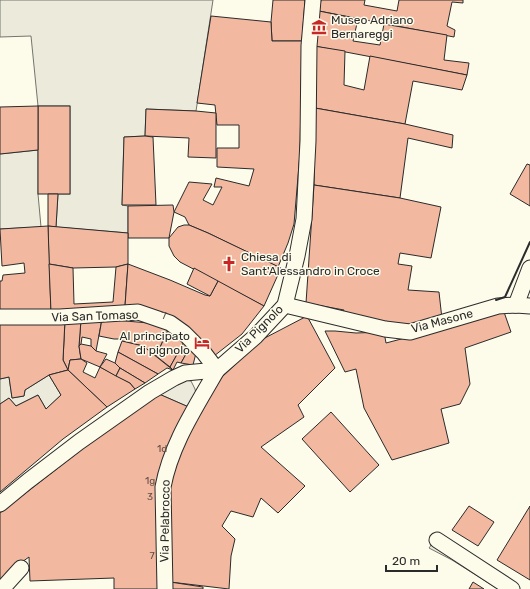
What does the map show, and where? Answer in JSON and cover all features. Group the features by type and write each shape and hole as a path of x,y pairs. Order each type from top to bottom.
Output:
{"street":[{"name":"Via Pignolo","path":"216,370 256,336 285,305 304,220 308,141 309,46 313,0"},
{"path":"523,306 530,268"},
{"name":"Via Masone","path":"285,305 385,329 410,332 498,306 523,306"},
{"name":"Via San Tomaso","path":"0,317 60,317 138,312 170,323 184,333 204,353 216,370"},
{"path":"0,504 79,442 150,392 185,373 216,370"},
{"name":"Via Pelabrocco","path":"165,589 163,487 170,458 216,370"},
{"path":"437,540 512,589"},
{"path":"2,589 21,568"}],"shaded area":[{"path":"0,0 213,0 196,111 146,109 145,136 124,137 122,205 128,206 128,233 56,227 58,194 70,194 70,106 38,106 31,36 0,37"},
{"path":"38,150 38,194 41,227 0,229 0,154"},
{"path":"49,375 61,395 46,409 38,395 16,406 9,398 0,404 0,379 9,377 12,398 24,396 25,390"},
{"path":"184,380 191,381 195,389 196,394 191,408 159,394"},
{"path":"432,544 507,589 498,589 452,560 429,548"}],"building":[{"path":"273,0 305,0 302,41 272,41 271,22"},
{"path":"321,0 365,0 364,5 397,11 399,0 463,0 463,3 452,2 447,26 455,30 454,37 319,11"},
{"path":"319,11 358,19 353,41 380,45 384,24 447,35 444,60 469,63 467,75 314,46"},
{"path":"211,16 271,22 272,41 302,41 300,153 294,224 278,267 189,225 185,217 174,212 189,182 212,184 203,200 213,205 222,187 214,187 216,178 249,186 254,169 217,167 217,148 239,148 239,125 217,125 215,105 197,103"},
{"path":"314,46 345,51 344,85 364,90 370,56 467,75 462,90 413,81 405,124 315,108"},
{"path":"38,106 70,106 70,194 38,194"},
{"path":"38,106 38,150 0,154 0,107"},
{"path":"315,108 405,124 453,135 452,148 408,138 400,198 314,185"},
{"path":"146,109 216,113 216,158 188,157 189,138 145,136"},
{"path":"124,137 153,137 156,205 122,205"},
{"path":"527,164 530,165 530,206 510,194"},
{"path":"314,185 400,198 441,207 431,258 400,253 398,264 412,266 408,290 439,292 442,319 408,328 342,314 344,310 306,303"},
{"path":"48,194 58,194 56,227 48,226"},
{"path":"173,205 174,212 169,238 128,238 128,206"},
{"name":"Chiesa di Sant'Alessandro in Croce","path":"189,225 208,233 281,268 264,306 180,262 174,256 169,246 169,238 178,227"},
{"path":"48,226 128,233 128,264 116,267 73,268 49,264"},
{"path":"48,226 51,312 0,312 0,281 2,281 3,275 25,273 24,263 2,266 0,229"},
{"path":"49,264 73,268 74,304 113,302 116,267 128,264 125,306 51,312"},
{"path":"128,264 210,296 218,281 264,306 242,334 214,356 125,306"},
{"path":"194,268 218,281 210,296 187,284"},
{"path":"504,312 511,332 465,348 470,384 460,404 441,409 449,443 392,460 364,408 356,369 345,372 325,331 356,333 384,332 386,343"},
{"path":"307,316 335,368 298,405 304,417 261,447 305,486 278,513 261,498 253,517 231,511 222,526 235,539 231,556 229,589 170,582 170,485 189,427 222,377 261,340"},
{"path":"102,319 96,351 91,346 91,339 82,337 81,344 79,346 81,320"},
{"path":"102,319 149,323 168,330 156,356 143,346 122,341 120,339 99,336"},
{"path":"65,320 81,320 79,346 81,359 70,360 68,370 63,360"},
{"path":"65,320 63,360 68,370 49,375 25,390 24,396 12,398 9,377 0,379 0,322"},
{"path":"168,330 184,342 170,367 156,356"},
{"path":"122,341 143,346 173,370 167,368 158,374 118,352"},
{"path":"184,342 190,347 181,363 177,362 173,370 170,367"},
{"path":"81,344 91,346 96,351 107,354 100,367 81,359 79,346"},
{"path":"190,347 196,353 193,365 181,363"},
{"path":"118,352 158,374 145,383 120,368 115,363"},
{"path":"81,359 87,363 83,372 95,378 100,367 130,383 135,389 107,407 68,370 70,360"},
{"path":"106,359 115,363 120,368 116,376 100,367"},
{"path":"120,368 145,383 135,389 130,383 116,376"},
{"path":"68,370 107,407 63,439 0,492 0,404 9,398 16,406 38,395 46,409 61,395 49,375"},
{"path":"159,394 191,408 170,445 160,589 114,589 114,578 30,581 29,557 5,574 4,582 0,585 0,513 81,450"},
{"path":"331,412 379,465 350,492 302,439"},
{"path":"469,506 494,522 478,546 452,530"},
{"path":"530,506 530,580 497,560"},
{"path":"170,582 203,587 203,589 170,589"},
{"path":"473,582 484,589 469,589"}],"wall":[{"path":"496,300 505,297 530,242"}],"place":[{"name":"Museo Adriano Bernareggi","path":"319,27"},
{"name":"Chiesa di Sant'Alessandro in Croce","path":"229,264"},
{"name":"Al principato di pignolo","path":"202,343"}]}
